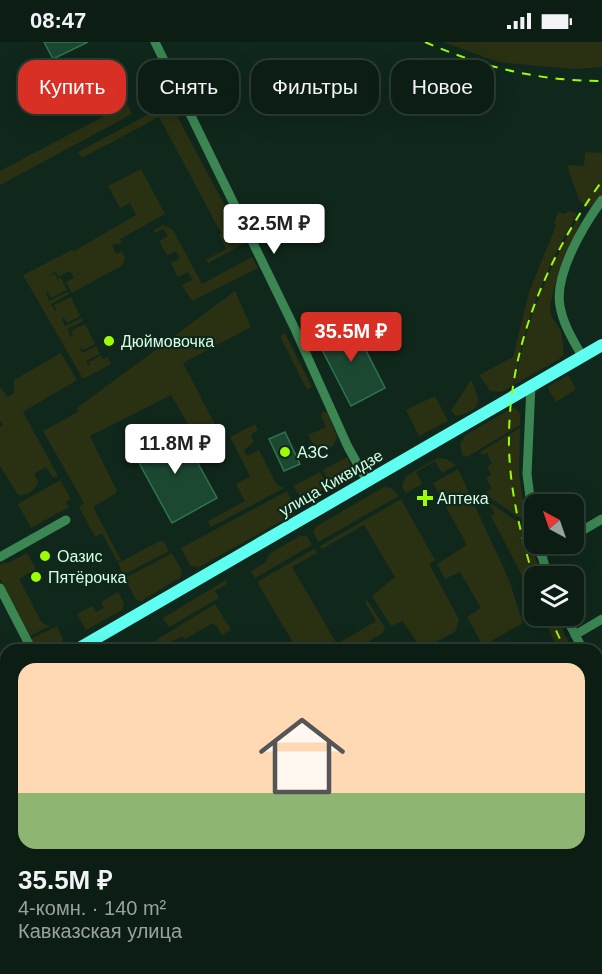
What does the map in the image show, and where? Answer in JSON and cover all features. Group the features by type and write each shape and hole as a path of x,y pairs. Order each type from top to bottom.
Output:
{"main road":[{"name":"улица Киквидзе","path":"86,644 602,345"}],"street":[{"path":"155,42 294,327 348,447 367,481"},
{"path":"582,356 563,319 559,293 562,277 572,252 602,200"},
{"path":"529,494 526,474 531,386"},
{"path":"584,530 602,519"},
{"path":"0,557 66,520"},
{"path":"541,555 545,566"},
{"path":"0,588 30,644"},
{"path":"575,635 602,619"},
{"path":"570,626 580,644"}],"green space":[{"path":"443,42 602,42 602,67 572,69 492,60"},
{"path":"126,105 132,114 0,185 0,171 108,114 126,114"},
{"path":"149,114 176,114 245,243 208,263 206,260 226,249 219,235 221,233 159,117 82,158 78,152"},
{"path":"585,152 602,153 602,193 591,209 579,200 567,165 584,166"},
{"path":"141,169 165,214 120,239 122,243 112,245 116,254 122,251 125,258 123,265 72,293 66,282 74,278 70,271 58,277 56,272 47,277 55,274 57,279 61,278 67,290 51,298 48,292 46,293 49,301 68,292 69,294 51,304 55,311 57,310 54,305 71,297 80,316 67,323 64,318 62,319 65,326 82,318 83,321 67,329 71,337 73,336 71,331 85,324 95,344 83,350 79,346 82,353 96,346 100,354 86,361 89,366 89,362 101,355 103,359 108,357 111,364 83,379 23,275 74,251 136,215 130,203 120,208 108,186"},
{"path":"569,211 577,214 555,254 537,296 523,340 514,385 501,392 490,391 479,375 513,357 529,292 556,226 554,223 558,212 564,214"},
{"path":"579,216 580,223 560,268 550,305 551,316 561,331 564,354 558,360 515,384 525,339 539,297 557,256"},
{"path":"163,225 173,230 202,284 252,257 258,268 192,301 182,285 192,280 188,272 178,277 171,263 180,258 176,251 167,255 159,241 168,236 163,229 155,233 153,230"},
{"path":"235,291 251,327 183,363 220,434 200,445 171,395 90,436 117,491 93,507 121,560 117,561 102,533 95,537 79,507 84,503 43,431 78,412 77,408"},
{"path":"285,333 312,387 307,390 280,336"},
{"path":"61,353 77,380 23,412 58,476 53,478 46,467 34,474 38,482 33,490 24,495 18,495 0,466 0,427 3,425 0,420 0,387 8,397 14,393 14,380"},
{"path":"568,375 576,389 556,402 547,387"},
{"path":"471,380 477,394 477,404 471,411 456,416 451,411"},
{"path":"435,396 448,421 419,436 406,410"},
{"path":"514,407 520,413 520,425 467,457 462,455 460,444 465,435"},
{"path":"322,412 327,412 337,437 333,446 324,450 315,447 308,435 326,427"},
{"path":"255,424 258,430 251,435 254,442 244,450 247,456 259,450 277,485 284,488 211,527 208,521 245,501 236,484 250,476 230,437"},
{"path":"520,428 519,474 524,521 483,493 492,489 486,478 491,475 487,466 492,464 487,453 482,455 480,452"},
{"path":"347,457 350,464 348,474 331,486 323,470"},
{"path":"437,458 446,459 456,465 442,473 435,461 416,472 422,484 406,493 402,486 406,476"},
{"path":"458,469 509,580 523,623 486,644 482,644 467,617 481,608 460,572 445,579 437,564 467,545 433,483"},
{"path":"320,472 329,487 308,498 300,496 293,486"},
{"path":"60,480 71,499 66,502 69,507 31,528 18,504"},
{"path":"384,487 391,488 399,496 318,542 313,531 317,526"},
{"path":"287,491 293,504 294,514 199,567 190,566 181,548"},
{"path":"481,497 524,526 524,554 535,554 538,566 524,566 524,580 491,516 495,514 490,506 487,507"},
{"path":"401,499 435,560 429,564 459,619 455,632 432,644 418,644 403,621 391,626 372,596 395,577 364,525 322,549 320,546"},
{"path":"300,536 307,536 312,545 255,578 251,571 265,563 269,554"},
{"path":"160,541 164,542 169,551 123,575 118,563"},
{"path":"314,549 317,553 292,567 337,644 294,644 257,582"},
{"path":"27,553 36,569 19,579 42,623 50,626 30,636 0,579 0,565"},
{"path":"172,553 182,571 181,577 141,601 136,600 125,578"},
{"path":"226,580 227,584 215,591 219,598 169,627 163,618"},
{"path":"118,592 124,603 122,610 86,630 77,614 92,606 96,612 104,608 101,602"},
{"path":"367,600 385,628 383,633 364,644 337,644 376,621 365,602"},
{"path":"215,604 231,630 222,635 216,625 211,624 185,639 182,636 167,644 154,644 153,642"},
{"path":"57,626 63,639 62,644 33,644 31,639"},
{"path":"547,626 560,626 570,644 556,644"}],"building":[{"path":"44,42 88,42 53,59"},
{"path":"351,321 385,388 351,406 316,338"},
{"path":"178,427 217,498 172,523 133,452"},
{"name":"АЗС","path":"285,432 300,464 284,471 269,439"}],"railway":[{"path":"425,42 468,59 511,71 556,78 602,81"},
{"path":"531,566 513,490 509,453 511,401 516,367 536,301 550,269 565,239 602,181"},
{"path":"554,626 562,644"}],"place":[{"name":"Дюймовочка","path":"109,341"},
{"name":"АЗС","path":"285,452"},
{"name":"Аптека","path":"425,498"},
{"name":"Оазис","path":"45,556"},
{"name":"Пятёрочка","path":"36,577"}]}
